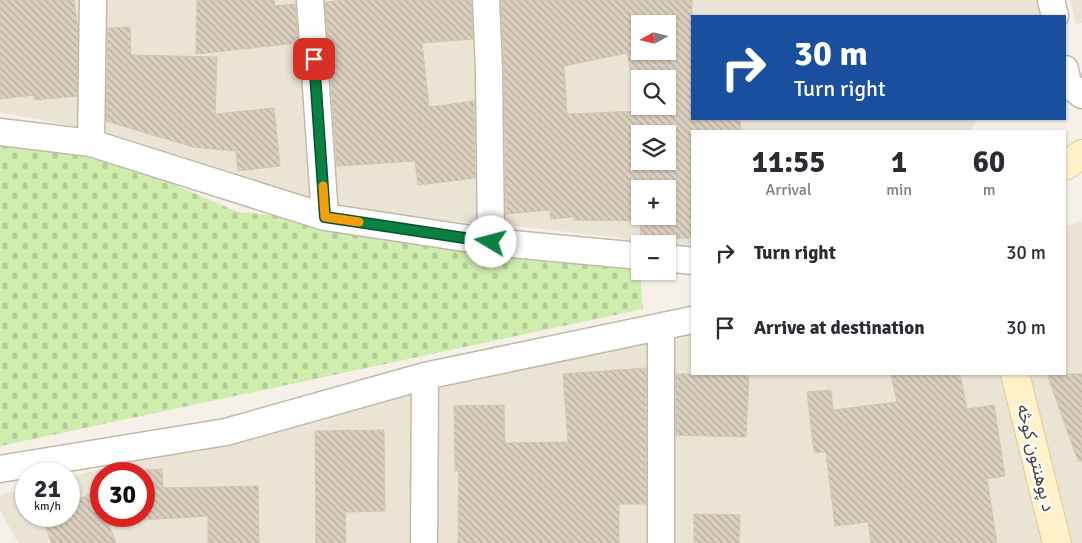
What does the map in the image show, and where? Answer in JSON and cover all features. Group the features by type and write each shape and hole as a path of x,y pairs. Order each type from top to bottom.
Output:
{"street":[{"path":"91,143 93,0"},
{"path":"310,0 325,217"},
{"path":"486,0 489,70 491,242"},
{"path":"1051,0 1054,15"},
{"path":"1066,74 1068,84 1082,95"},
{"path":"0,132 91,143 325,217 491,242 631,255"},
{"path":"1066,165 1082,154"},
{"path":"676,259 691,261"},
{"path":"0,469 226,432 425,376 691,320"},
{"path":"661,328 661,543"},
{"name":"د پوهنتون کوڅه","path":"1015,375 1057,543"},
{"path":"424,543 425,376"}],"shaded area":[{"path":"0,0 1037,0 1041,15 691,15 691,120 977,120 970,130 691,130 691,251 676,250 676,235 631,235 631,241 621,238 496,224 362,215 294,204 88,129 0,112"},
{"path":"1070,0 1082,0 1082,23 1076,24"},
{"path":"1082,222 1082,543 18,543 0,510 0,495 15,491 15,527 80,527 80,474 90,472 90,527 155,527 155,462 129,462 691,320 691,375 1066,375 1066,226"}],"green space":[{"path":"0,135 69,140 238,212 538,242 631,258 631,280 641,280 643,309 0,446"}],"building":[{"path":"0,0 74,0 78,29 77,96 34,100 34,95 0,99"},
{"path":"197,0 274,0 275,6 295,4 298,43 196,54"},
{"path":"347,0 471,0 473,39 422,43 429,107 474,101 475,178 418,185 415,161 337,166 325,2"},
{"path":"501,0 692,0 691,120 740,120 741,130 691,130 691,238 676,238 676,235 641,235 640,225 676,225 676,180 631,180 631,221 574,220 574,217 551,219 550,210 506,214","holes":["627,53 631,72 631,70 676,70 676,115 631,115 631,111 567,114 564,66"]},
{"path":"130,27 131,55 217,57 215,114 274,108 280,166 238,171 236,151 193,147 106,121 108,28"},
{"path":"646,368 646,504 619,504 619,543 458,543 459,471 455,471 454,406 504,405 505,443 568,442 563,374"},
{"path":"676,374 749,375 746,437 676,435"},
{"path":"1082,374 1082,461 1078,461 1047,375"},
{"path":"891,375 960,375 967,409 994,405 1005,476 987,479 997,543 871,543 868,522 835,526 826,452 814,453 807,392 831,390 833,410 897,402"},
{"path":"384,430 385,511 345,512 346,543 316,543 315,431"},
{"path":"155,469 162,469 163,488 258,486 259,543 208,543 208,516 155,519"},
{"path":"90,494 90,527 110,527 116,543 52,543 45,527 80,527 80,499"},
{"path":"694,514 740,515 739,543 694,543"}],"slow traffic":[{"path":"323,186 325,217 359,222"}],"route":[{"path":"314,59 325,217 491,242"}]}
